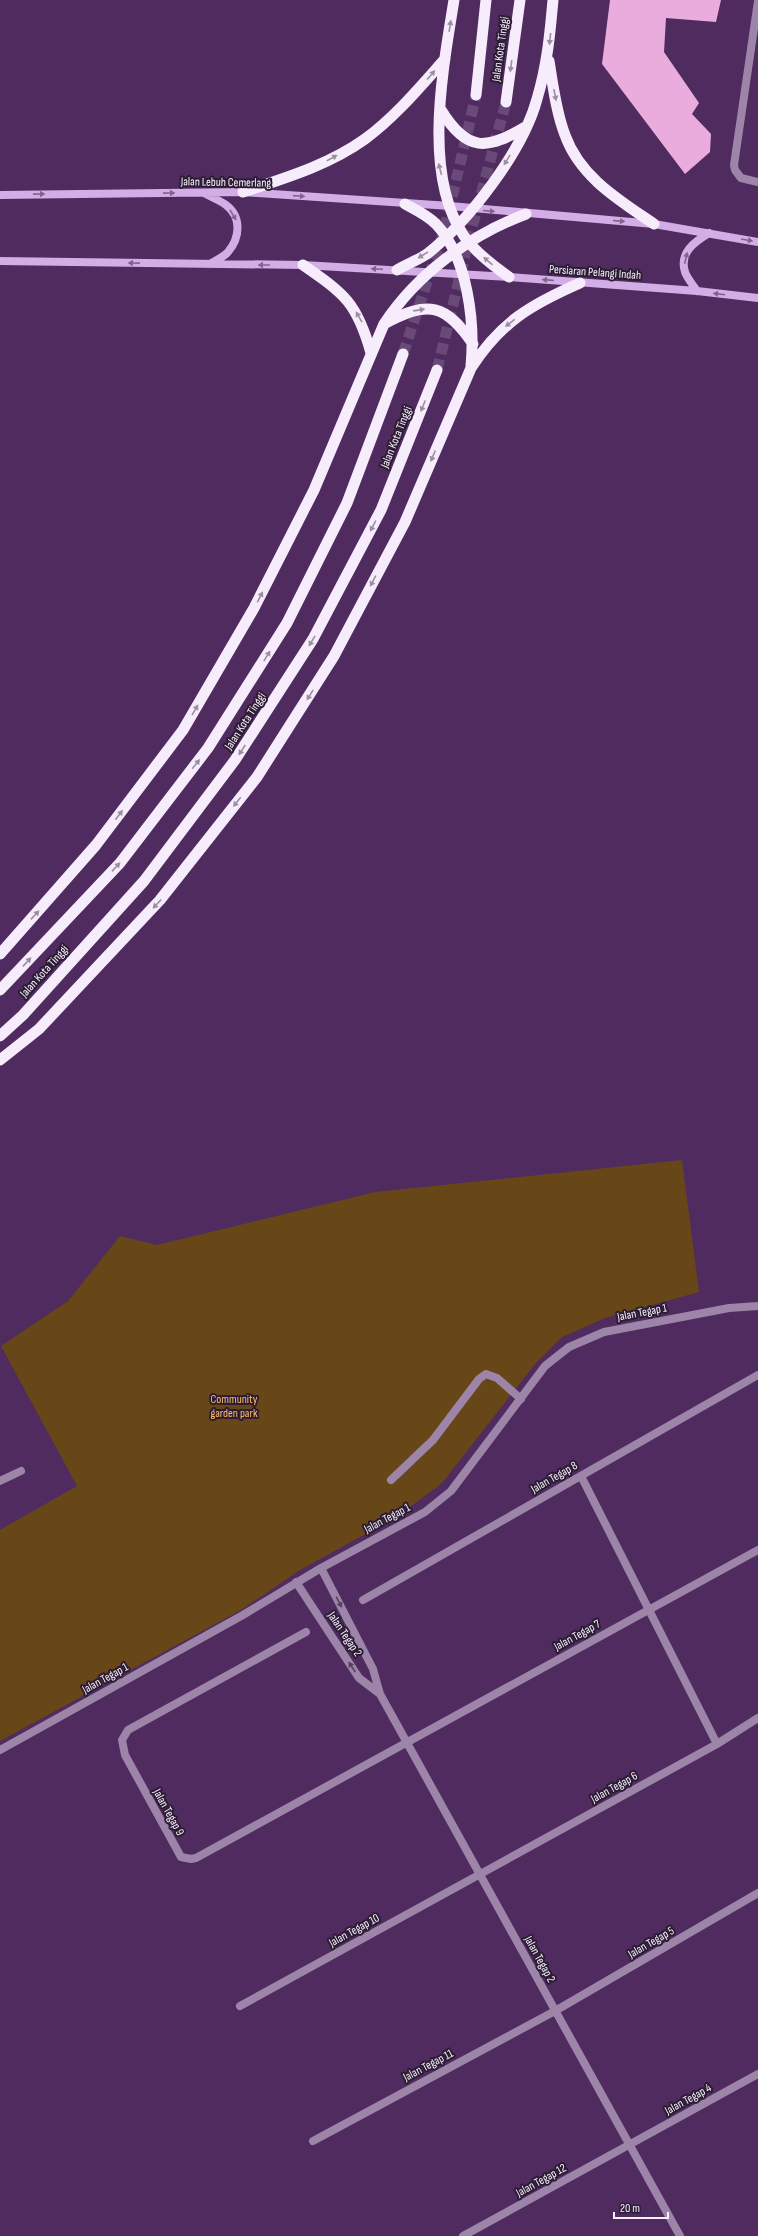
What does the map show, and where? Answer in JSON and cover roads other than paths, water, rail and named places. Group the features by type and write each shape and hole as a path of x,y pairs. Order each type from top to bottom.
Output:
{"highway":[{"path":"454,0 445,59 438,142 439,162 450,206 458,226 468,242 490,263 509,277"},
{"name":"Jalan Kota Tinggi","path":"476,95 486,0"},
{"name":"Jalan Kota Tinggi","path":"506,102 520,0"},
{"path":"397,270 426,254 458,226 500,173 527,126 537,101 548,56 553,0"},
{"path":"548,56 565,136 576,159 593,179 654,224"},
{"path":"243,192 314,168 365,139 412,96 445,59"},
{"path":"441,110 460,136 473,142 487,144 504,140 527,126"},
{"path":"406,204 426,215 446,237 454,252 462,274 473,328 471,368"},
{"path":"0,954 96,845 183,730 254,608 314,490 384,324 398,302 430,272 468,242 498,224 526,214"},
{"path":"303,265 338,289 352,306 364,326 372,353"},
{"path":"0,1060 39,1029 160,900 257,777 334,656 401,529 471,368 486,345 502,328 524,311 550,296 580,283"},
{"path":"384,324 405,313 423,308 444,312 460,325 473,344"},
{"name":"Jalan Kota Tinggi","path":"0,990 120,863 221,729 287,623 347,503 403,354"},
{"name":"Jalan Kota Tinggi","path":"0,1036 23,1015 144,881 235,760 312,639 381,510 437,370"}],"main road":[{"path":"203,192 227,206 236,218 238,229 234,243 227,253 210,264"},
{"name":"Jalan Lebuh Cemerlang","path":"0,195 243,192 450,206"},
{"path":"450,206 526,214 654,224 758,242"},
{"path":"697,291 685,273 684,261 688,249 694,242 709,233"},
{"path":"0,261 303,265 430,272"},
{"name":"Persiaran Pelangi Indah","path":"430,272 697,291 758,298"}],"street":[{"path":"758,2 734,165 735,170 741,178 758,182"},
{"name":"Jalan Tegap 1","path":"0,1750 236,1619 321,1568 425,1512 451,1491 545,1366 569,1347 604,1332 729,1308 758,1306"},
{"path":"391,1480 434,1440 479,1379 486,1374 497,1378 521,1399"},
{"name":"Jalan Tegap 8","path":"363,1600 758,1376"},
{"path":"0,1481 21,1471"},
{"path":"581,1476 717,1744"},
{"name":"Jalan Tegap 7","path":"407,1742 758,1550"},
{"name":"Jalan Tegap 2","path":"321,1568 373,1669 380,1694 680,2236"},
{"name":"Jalan Tegap 2","path":"296,1582 359,1678 380,1694"},
{"name":"Jalan Tegap 9","path":"306,1632 128,1730 122,1740 124,1755 181,1856 191,1859 196,1858 407,1742"},
{"name":"Jalan Tegap 6","path":"479,1875 717,1744 758,1718"},
{"name":"Jalan Tegap 10","path":"240,2006 479,1875"},
{"name":"Jalan Tegap 5","path":"555,2012 758,1893"},
{"name":"Jalan Tegap 11","path":"313,2141 555,2012"},
{"name":"Jalan Tegap 4","path":"630,2145 758,2074"},
{"name":"Jalan Tegap 12","path":"463,2236 630,2145"}],"tunnel":[{"path":"403,354 445,228 476,95"},
{"path":"437,370 470,235 506,102"}],"park label":[{"name":"Community garden park","path":"234,1406"}]}
